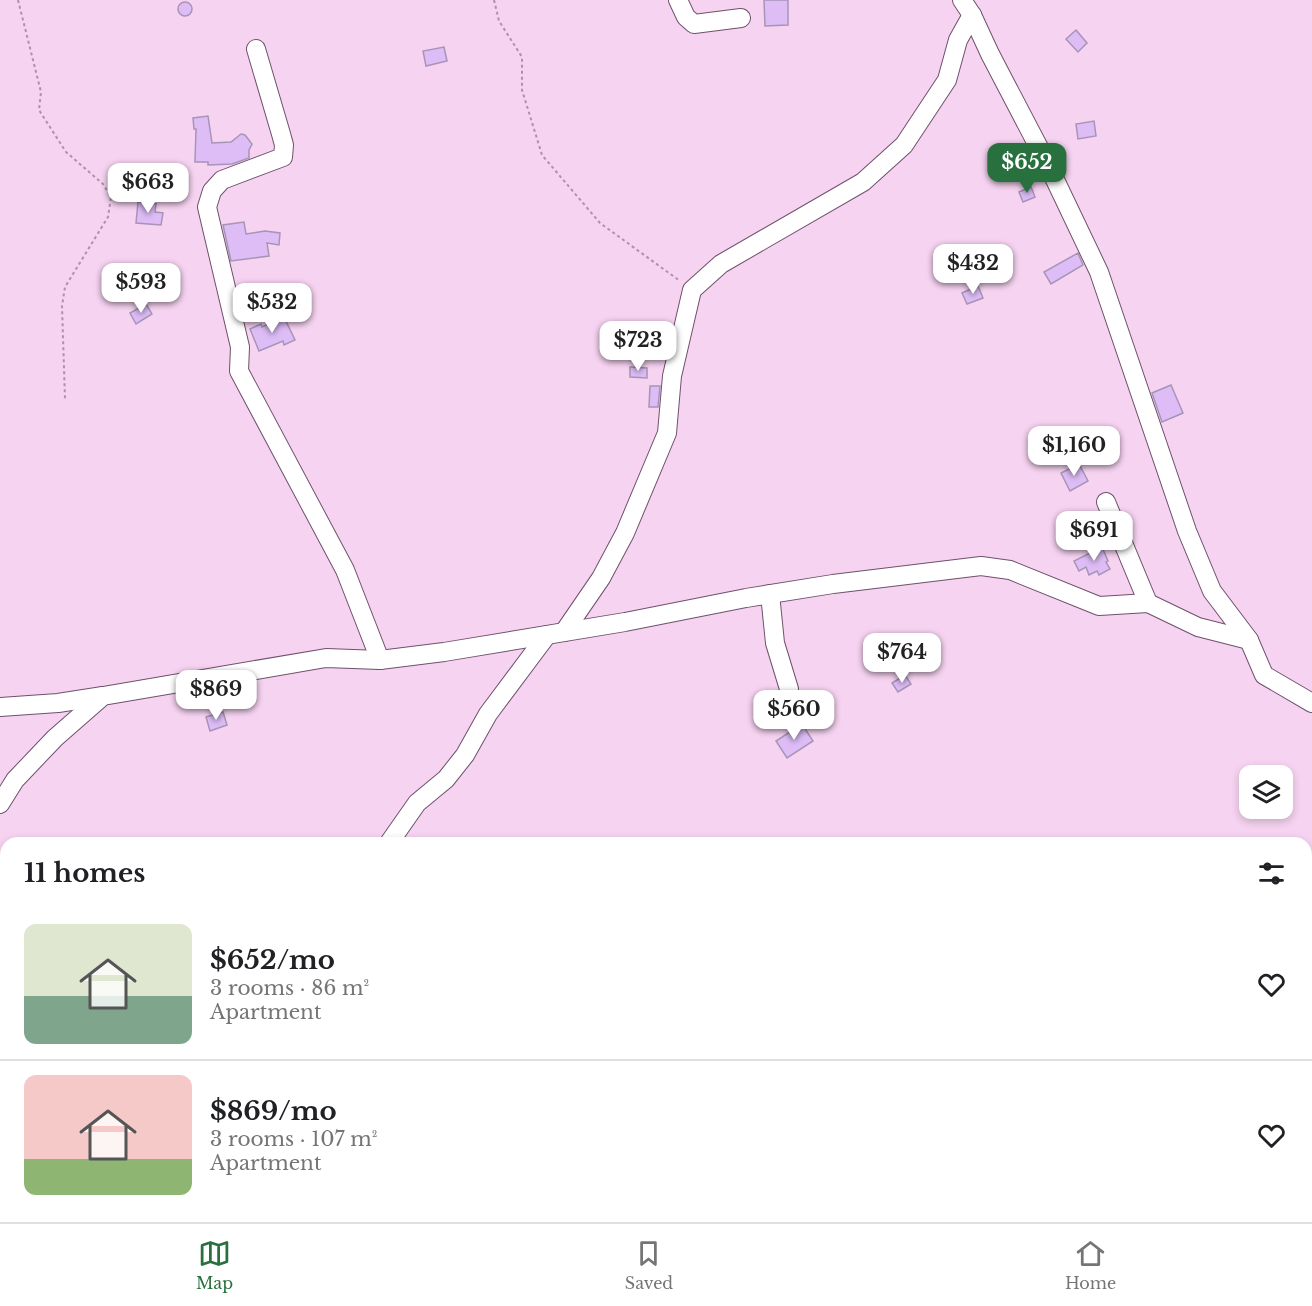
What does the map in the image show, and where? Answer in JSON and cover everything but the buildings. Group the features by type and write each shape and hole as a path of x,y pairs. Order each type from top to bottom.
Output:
{"street":[{"path":"678,0 678,5 694,24 741,18"},
{"path":"392,837 417,803 446,779 465,755 488,714 601,578 625,533 667,433 672,376 692,290 721,264 863,182 904,145 947,80 967,7"},
{"path":"967,7 1048,165 1098,272 1187,531 1212,591 1249,640 1264,675 1312,703"},
{"path":"256,50 284,145 283,157 222,180 212,191 207,207 240,347 239,371 345,570 380,660"},
{"path":"1106,502 1148,603"},
{"path":"0,707 58,703 326,658 380,660 444,652 556,634 770,594 981,566 1010,570 1099,606 1148,603 1198,627 1249,640"},
{"path":"770,594 775,643 789,689"},
{"path":"0,804 15,780 55,738 103,696"}],"path":[{"path":"18,0 41,92 39,110 66,153 103,184 111,197 108,217 65,286 63,306 65,399"},
{"path":"494,0 499,21 522,57 522,90 542,155 600,223 692,290"}]}
